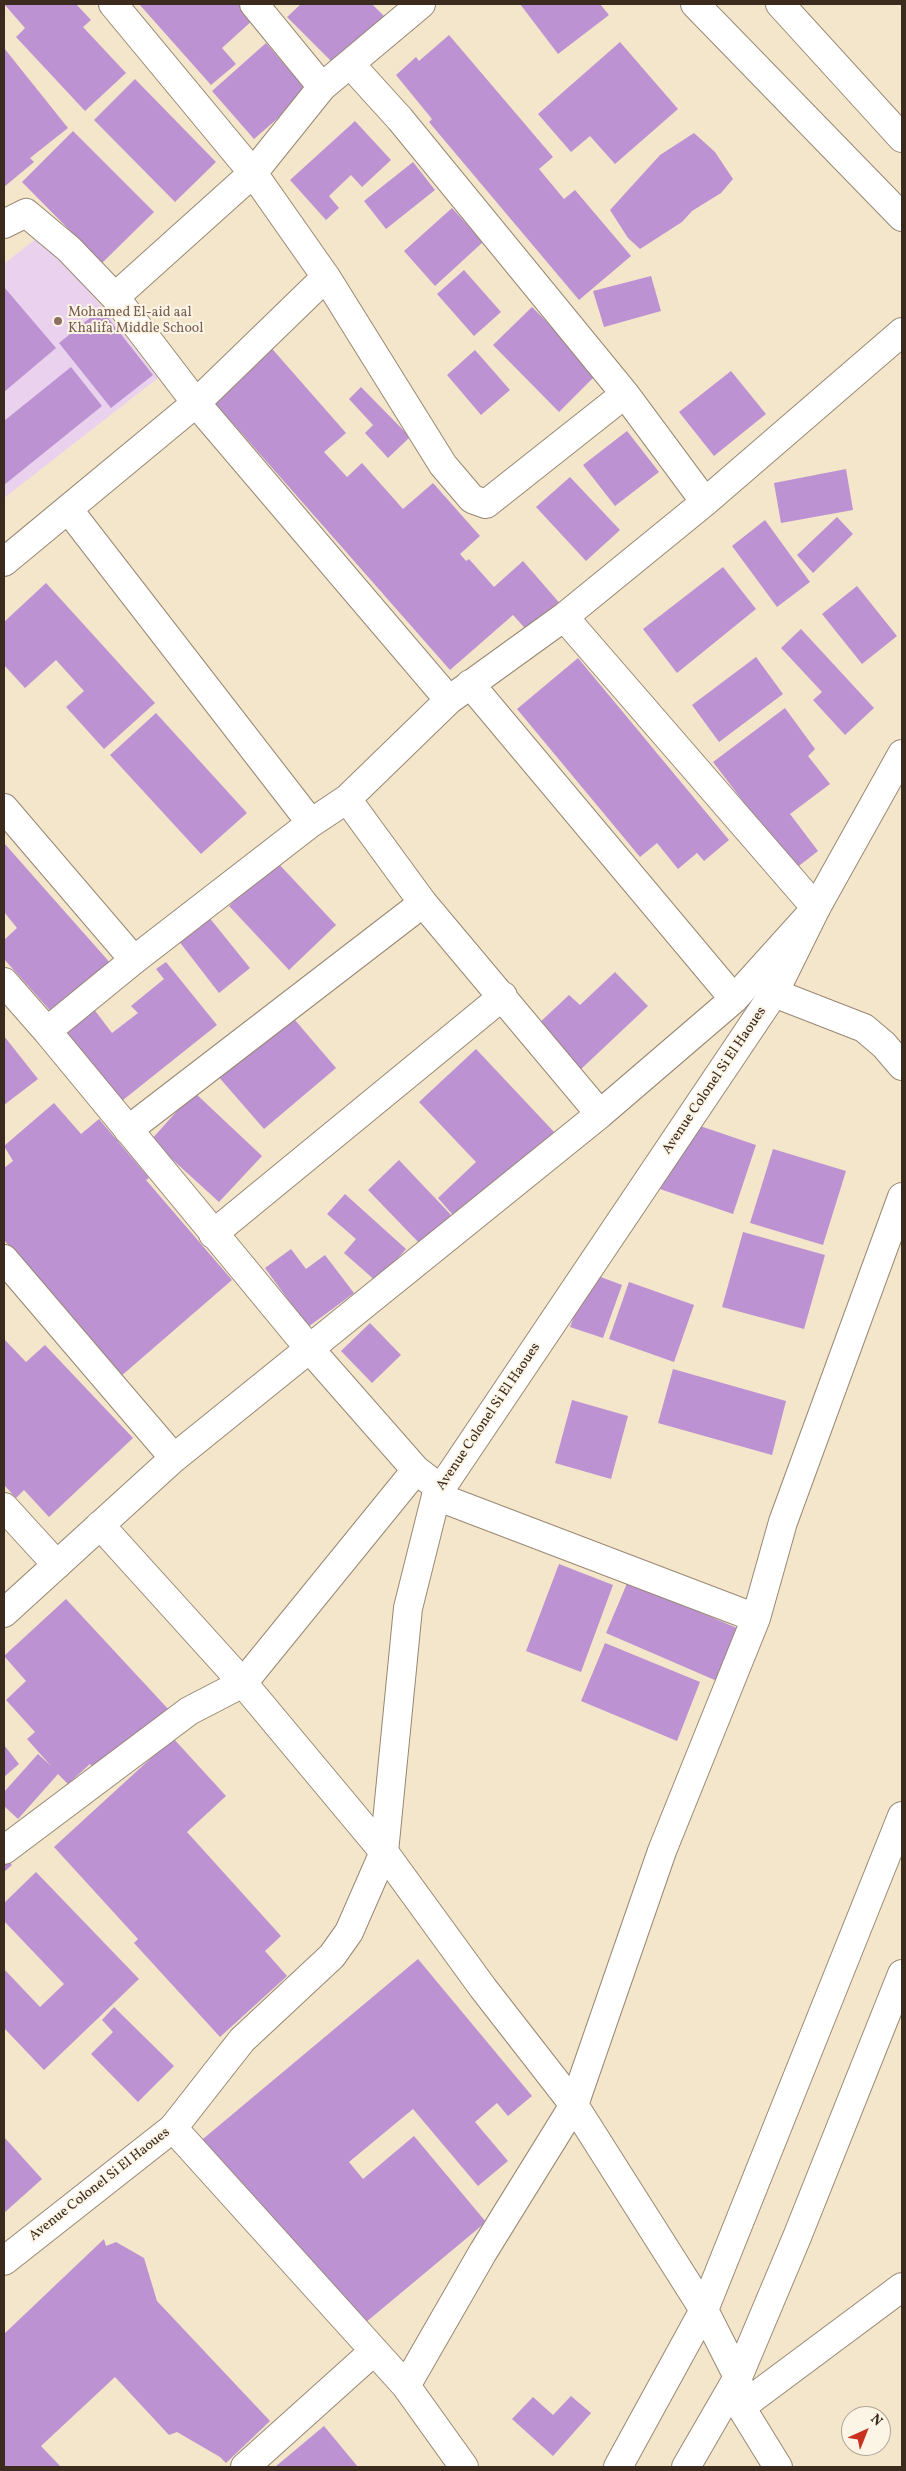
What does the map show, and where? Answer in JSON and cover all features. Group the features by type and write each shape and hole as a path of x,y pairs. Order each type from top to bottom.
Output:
{"street":[{"path":"113,4 253,173 326,277 443,465 472,499 486,504 624,394"},
{"path":"254,4 322,87"},
{"path":"115,297 253,173 322,87 351,65 421,4"},
{"path":"695,4 902,217"},
{"path":"780,4 902,138"},
{"path":"351,65 400,119 624,394 705,502"},
{"path":"4,224 26,213 69,249 115,297 196,403 449,700"},
{"path":"4,562 196,403 326,277"},
{"path":"47,1031 134,960 311,823 346,799 449,700 564,617 705,502 902,332"},
{"path":"68,509 311,823"},
{"path":"4,1613 174,1458 308,1347 600,1114 734,999 816,908 564,617"},
{"path":"470,684 734,999"},
{"name":"Avenue Colonel Si El Haoues","path":"4,2261 173,2128 242,2040 332,1956 349,1932 384,1852 408,1608 438,1492 774,993 816,908 902,754"},
{"path":"346,799 423,903 503,996 600,1114"},
{"path":"4,808 134,960"},
{"path":"128,1130 423,903"},
{"path":"4,982 47,1031 308,1347 416,1470 438,1492 756,1618"},
{"path":"774,993 864,1028 884,1045 902,1066"},
{"path":"213,1234 503,996"},
{"path":"406,2386 483,2252 574,2104 662,1851 756,1618 783,1522 902,1197"},
{"path":"4,1259 174,1458"},
{"path":"4,1850 189,1711 243,1683 416,1470"},
{"path":"4,1507 57,1565"},
{"path":"100,1526 243,1683 384,1852 483,1988 574,2104 704,2310 738,2377 741,2407 778,2467"},
{"path":"618,2467 704,2310 902,1816"},
{"path":"686,2467 738,2377 902,1974"},
{"path":"173,2128 406,2386 464,2467"},
{"path":"741,2407 902,2287"},
{"path":"245,2467 374,2351"}],"shaded area":[{"name":"Mohamed El-aid aal Khalifa Middle School","path":"43,233 158,378 4,498 4,264"}],"building":[{"path":"4,4 76,4 91,20 83,27 126,73 85,111 16,37 25,28"},
{"path":"139,4 240,4 254,19 222,48 236,64 211,85"},
{"path":"301,4 372,4 384,16 335,65 287,17"},
{"path":"520,4 600,4 609,15 558,54"},
{"path":"449,35 553,157 539,169 564,199 575,190 631,256 579,300 429,122 432,119 396,75 416,57 419,61"},
{"path":"620,42 678,109 615,164 590,136 571,152 538,114"},
{"path":"266,43 308,92 254,139 212,91"},
{"path":"4,48 68,128 30,158 34,162 4,187"},
{"path":"135,79 216,162 175,202 94,120"},
{"path":"355,121 391,160 362,187 351,175 329,196 339,208 326,220 290,180"},
{"path":"73,131 154,212 102,263 22,182"},
{"path":"694,133 715,152 733,179 721,193 692,211 682,222 640,249 628,238 610,210 660,155"},
{"path":"413,162 435,190 386,229 364,201"},
{"path":"452,208 483,242 435,286 404,251"},
{"path":"464,270 501,312 474,336 437,294"},
{"path":"651,276 661,311 604,327 593,291"},
{"path":"4,287 56,348 4,392"},
{"path":"532,307 598,373 559,412 493,345"},
{"path":"101,309 153,375 111,408 59,343"},
{"path":"267,343 346,433 324,452 347,477 362,463 403,509 433,483 480,536 460,554 466,561 469,559 494,587 523,561 563,607 531,635 513,615 450,670 208,395"},
{"path":"475,350 510,390 481,415 447,375"},
{"path":"71,367 102,406 4,485 4,421"},
{"path":"731,371 766,414 714,456 679,412"},
{"path":"361,387 410,437 388,458 365,433 373,425 349,399"},
{"path":"627,431 659,472 615,506 583,465"},
{"path":"846,469 853,510 781,523 774,483"},
{"path":"570,477 620,530 586,561 536,507"},
{"path":"837,517 853,534 813,573 797,555"},
{"path":"765,520 810,582 777,607 732,546"},
{"path":"723,567 756,609 677,673 643,629"},
{"path":"46,583 155,703 104,749 66,707 84,691 56,660 25,688 4,665 4,622"},
{"path":"857,586 897,636 862,664 822,614"},
{"path":"801,629 874,708 845,735 813,700 822,692 781,648"},
{"path":"756,657 783,694 719,742 692,705"},
{"path":"578,658 729,840 704,861 697,853 678,869 657,843 640,857 517,709"},
{"path":"785,708 815,749 808,756 830,784 790,814 818,851 795,869 713,762"},
{"path":"156,713 247,813 201,854 110,755"},
{"path":"4,843 112,965 55,1016 4,959 4,940 17,928 4,912"},
{"path":"276,861 336,925 289,970 229,906"},
{"path":"208,916 250,968 219,993 178,940"},
{"path":"166,962 217,1025 118,1104 61,1033 93,1008 112,1033 138,1013 131,1006 164,979 156,969"},
{"path":"615,972 648,1006 579,1071 536,1026 569,995 580,1005"},
{"path":"289,1013 336,1068 264,1129 217,1075"},
{"path":"4,1036 38,1079 4,1105"},
{"path":"476,1049 555,1133 459,1222 438,1198 476,1162 419,1102"},
{"path":"194,1092 262,1156 219,1202 151,1140"},
{"path":"54,1103 81,1134 99,1119 149,1178 146,1180 232,1280 120,1377 4,1240 4,1168 13,1161 4,1146"},
{"path":"700,1126 756,1145 733,1214 660,1189"},
{"path":"773,1149 846,1171 823,1245 750,1223"},
{"path":"399,1160 452,1216 422,1246 368,1190"},
{"path":"345,1194 406,1249 377,1282 344,1253 356,1239 327,1214"},
{"path":"743,1232 825,1255 804,1329 722,1307"},
{"path":"291,1249 306,1269 325,1255 354,1293 308,1327 265,1268"},
{"path":"590,1273 622,1285 603,1338 570,1327"},
{"path":"629,1282 694,1305 674,1362 609,1339"},
{"path":"370,1323 401,1355 372,1383 341,1351"},
{"path":"4,1339 26,1362 45,1345 133,1438 49,1517 24,1490 16,1498 4,1485"},
{"path":"673,1369 786,1401 772,1455 658,1423"},
{"path":"572,1400 628,1416 611,1479 555,1463"},
{"path":"559,1564 613,1585 581,1672 526,1651"},
{"path":"628,1581 739,1629 717,1681 606,1633"},
{"path":"66,1599 170,1711 110,1785 90,1764 68,1784 58,1774 18,1819 4,1806 4,1792 38,1754 51,1766 27,1739 35,1732 6,1700 26,1681 4,1656"},
{"path":"605,1643 700,1682 677,1741 581,1701"},
{"path":"173,1738 226,1796 187,1832 281,1936 265,1951 287,1976 220,2037 134,1943 138,1939 54,1847"},
{"path":"4,1745 19,1764 4,1777"},
{"path":"4,1855 12,1865 4,1872"},
{"path":"36,1872 139,1979 44,2070 4,2028 4,1969 40,2007 64,1984 4,1921 4,1903"},
{"path":"418,1959 532,2096 508,2116 497,2103 475,2122 508,2161 478,2186 413,2109 349,2162 363,2179 414,2136 486,2222 347,2338 191,2149"},
{"path":"114,2007 174,2066 138,2102 91,2054 113,2032 102,2020"},
{"path":"4,2137 42,2179 4,2213"},
{"path":"104,2239 106,2246 116,2242 144,2258 157,2301 270,2421 226,2463 220,2457 177,2432 169,2435 115,2377 41,2446 61,2467 4,2467 4,2334"},
{"path":"571,2396 591,2413 553,2456 512,2419 533,2397 553,2415"},
{"path":"324,2426 358,2467 275,2467"}],"place":[{"name":"Mohamed El-aid aal Khalifa Middle School","path":"58,321"}]}
